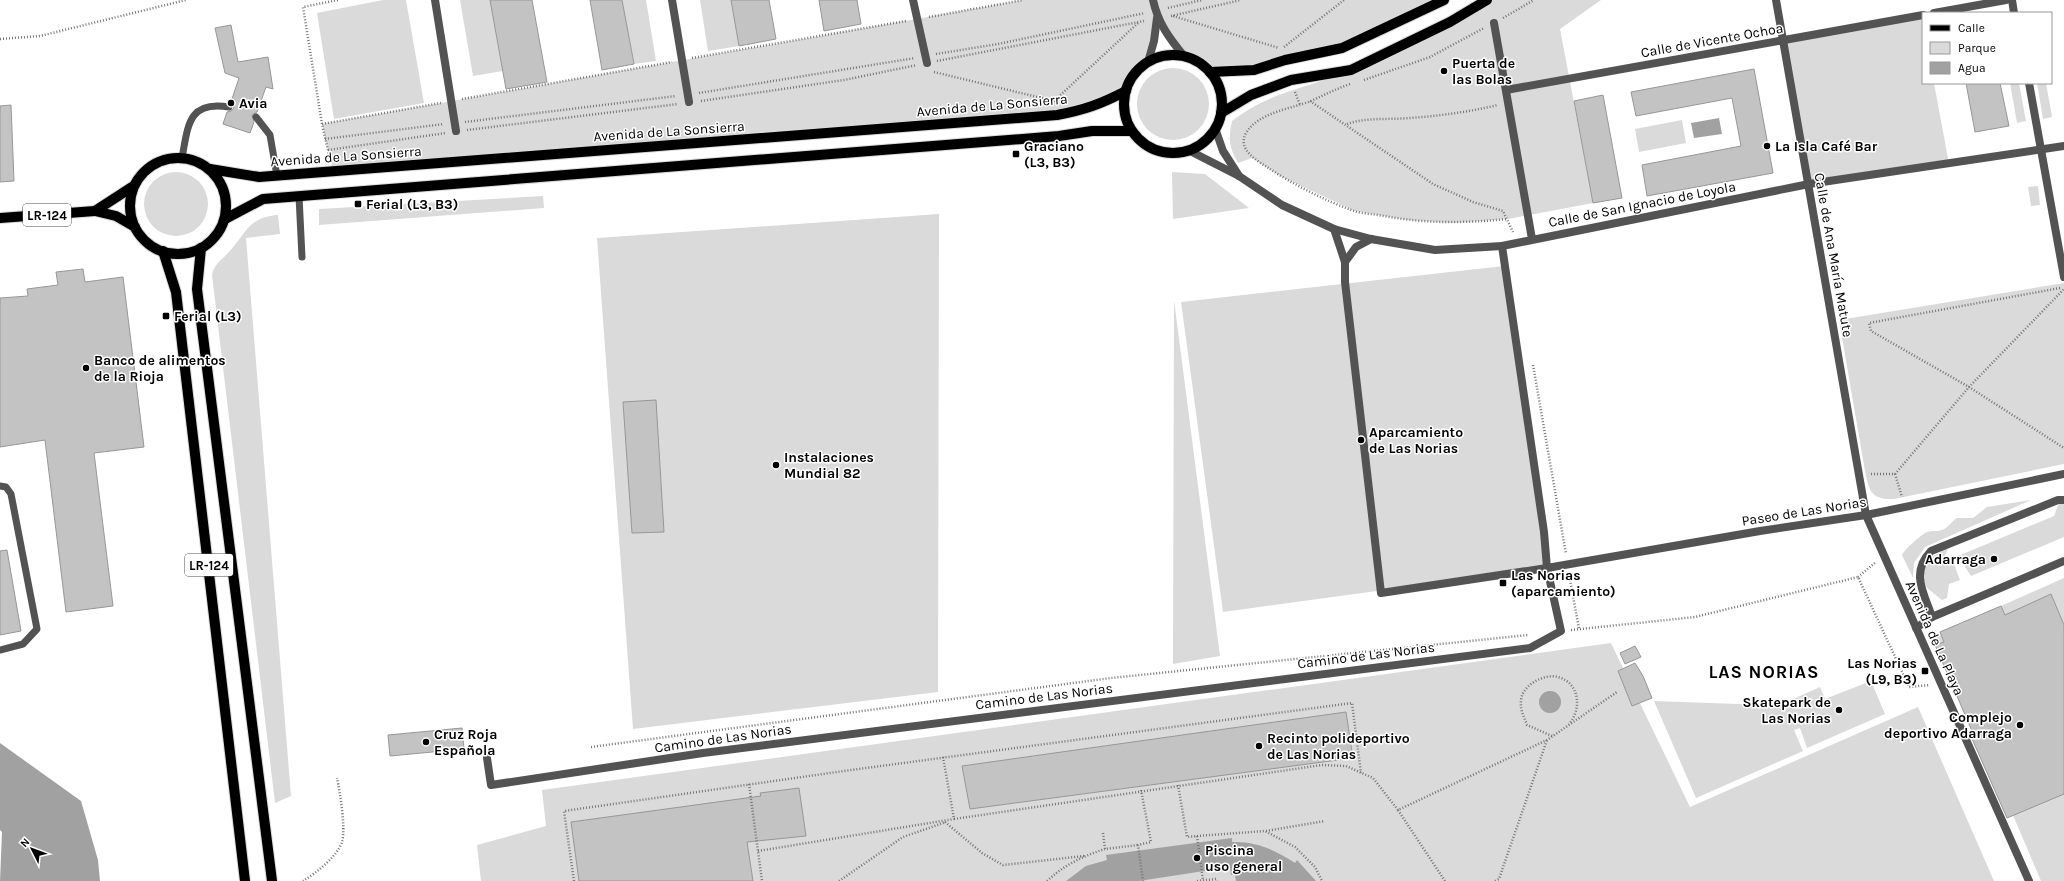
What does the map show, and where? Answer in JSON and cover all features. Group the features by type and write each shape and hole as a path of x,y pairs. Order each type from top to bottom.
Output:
{"main road":[{"path":"1210,72 1254,70 1285,60 1342,48 1444,0"},
{"path":"1221,113 1251,95 1291,80 1351,70 1450,22 1487,0"},
{"path":"1172,55 1184,56 1198,62 1210,72 1218,84 1221,98 1221,113 1215,128 1203,142 1188,150 1172,152 1157,150 1139,139 1132,131 1126,118 1124,105 1126,91 1134,74 1148,62 1159,57 1172,55"},
{"name":"Avenida de La Sonsierra","path":"210,169 259,177 277,176 1057,115 1100,105 1126,91"},
{"path":"225,219 263,199 1059,136 1092,131 1132,131"},
{"name":"LR-124","path":"0,218 95,211 116,216 135,227 146,241 163,251 182,254 201,248 216,236 225,219 227,206 225,192 219,180 210,169 199,162 182,158 172,158 148,168 132,187 95,211"},
{"name":"LR-124","path":"132,187 129,200 135,227"},
{"name":"LR-124","path":"201,248 197,289 272,881"},
{"name":"LR-124","path":"163,251 176,292 246,881"}],"street":[{"path":"435,0 456,127"},
{"path":"672,0 689,98"},
{"path":"913,0 927,60"},
{"path":"1153,0 1156,14 1169,39 1184,56"},
{"name":"Calle de Ana María Matute","path":"1776,0 1866,515"},
{"path":"1940,12 2006,0"},
{"path":"2012,0 2014,12"},
{"path":"1148,62 1154,41 1156,14"},
{"name":"Calle de Vicente Ochoa","path":"1506,90 1922,15"},
{"path":"1494,23 1532,239"},
{"path":"2029,84 2064,277"},
{"name":"Calle de San Ignacio de Loyola","path":"1215,128 1222,151 1239,176"},
{"name":"Calle de San Ignacio de Loyola","path":"1188,150 1239,176 1282,204 1334,229 1371,239 1435,250 1502,246 1809,184 2064,146"},
{"path":"1334,229 1345,262"},
{"path":"1345,262 1356,247 1371,239"},
{"path":"1502,246 1544,532 1547,568"},
{"name":"Paseo de Las Norias","path":"1345,262 1345,282 1381,593 1568,565 1760,531 1866,515 2064,474"},
{"path":"1932,617 1920,581 1921,564 1931,551 2058,500 2064,500"},
{"name":"Avenida de La Playa","path":"1866,515 2029,881"},
{"path":"1916,628 1932,617 2064,561"},
{"name":"Camino de Las Norias","path":"487,758 491,785 703,753 1530,648 1561,631 1547,568"}],"lane":[{"path":"182,158 188,124 193,116 203,108 214,104 229,107"},
{"path":"256,117 270,135 277,176"},
{"path":"298,196 302,257"},
{"path":"0,486 6,487 11,494 37,629 23,644 0,650"}],"path":[{"path":"0,39 40,36 186,0"},
{"path":"333,171 325,139 303,7 338,0"},
{"path":"325,139 456,127 844,80 911,66 927,60 998,44 1156,14 1202,0"},
{"path":"1172,16 1241,0"},
{"path":"328,150 456,127 689,98 927,60 1139,22 1156,14 1172,16 1282,48 1344,0"},
{"path":"1508,220 1454,223 1408,220 1354,211 1280,176 1252,158 1246,150 1244,142 1246,133 1255,123 1274,113 1310,101 1328,92 1430,57 1534,0"},
{"path":"933,72 1054,101 1139,22"},
{"path":"911,66 918,68"},
{"path":"1310,101 1433,184 1473,202 1503,211 1516,242"},
{"path":"1346,124 1363,119 1397,119 1447,115 1508,103"},
{"path":"1858,475 1895,474 1969,387 2064,288"},
{"path":"2064,288 1870,323 1871,331 1969,387 2064,448"},
{"path":"1532,362 1579,630"},
{"path":"1895,474 1904,507"},
{"path":"1858,577 1884,555"},
{"path":"1553,736 1527,725 1522,713 1520,700 1527,687 1541,678 1558,676 1571,684 1577,696 1577,711 1566,727"},
{"path":"1398,810 1547,740 1617,692"},
{"path":"574,881 564,811 943,757 1352,703 1361,773"},
{"path":"1496,881 1499,879 1547,740"},
{"path":"943,757 954,819"},
{"path":"758,851 1141,790 1322,765 1346,766 1373,778 1398,810 1445,881"},
{"path":"303,881 324,866 342,842 342,806 337,778"},
{"path":"749,784 762,881"},
{"path":"1178,785 1187,837 1197,838 1265,831 1325,821"},
{"path":"1047,881 1061,868 1084,856 1105,849 1138,846 1151,842 1141,790"},
{"path":"840,881 903,837 954,819"},
{"path":"945,822 982,853 1003,865 1084,856"},
{"path":"1265,831 1295,847 1315,867 1322,881"},
{"path":"1103,833 1105,849"},
{"path":"1197,838 1203,880"},
{"path":"1138,846 1144,881"},
{"path":"1197,881 1216,878 1217,881"}],"green space":[{"path":"383,0 406,0 424,103 334,119 317,13"},
{"path":"460,0 490,0 503,71 473,76"},
{"path":"622,0 646,0 656,61 634,64"},
{"path":"700,0 731,0 739,46 708,51"},
{"path":"1023,0 1444,0 1342,48 1285,60 1210,72 1184,56 1158,19 1148,62 1134,74 1126,91 1083,110 333,171 322,124"},
{"path":"1487,0 1601,0 1560,29 1593,203 1508,219 1454,223 1408,220 1355,211 1280,176 1252,158 1238,163 1230,143 1232,121 1247,111 1276,96 1351,70"},
{"path":"1922,15 1922,84 1934,84 1949,164 1809,184 1783,40"},
{"path":"1166,68 1180,68 1187,70 1199,78 1207,90 1209,104 1207,118 1199,130 1187,138 1180,140 1166,140 1159,138 1147,130 1139,118 1137,111 1137,97 1139,90 1147,78 1159,70"},
{"path":"2010,84 2019,84 2026,121 2017,123"},
{"path":"2037,84 2046,84 2052,117 2043,119"},
{"path":"1682,120 1686,143 1639,152 1635,129"},
{"path":"170,172 182,172 199,181 206,192 208,204 206,216 199,227 182,236 170,236 158,231 149,222 144,210 144,198 149,186 158,177"},
{"path":"1172,172 1205,174 1249,208 1173,219"},
{"path":"2038,186 2040,205 2031,206 2028,187"},
{"path":"543,196 544,208 319,225 319,209"},
{"name":"Instalaciones Mundial 82","path":"939,214 938,692 633,729 597,238"},
{"path":"278,215 280,234 246,238 291,796 275,803 212,275 216,265 228,253 248,228 260,219"},
{"name":"Aparcamiento de Las Norias","path":"1504,266 1547,568 1223,612 1181,302"},
{"path":"2064,283 2064,464 1894,499 1880,498 1872,493 1865,471 1839,320"},
{"path":"1174,300 1220,656 1173,664"},
{"path":"2031,500 1925,547 1914,563 1913,578 1902,555 1909,546 1925,533 1944,529 1957,518 1973,518 1987,507"},
{"path":"2059,503 2064,503 2064,537 1971,576 1958,556 2054,516"},
{"path":"1948,548 1943,562 1952,559 1960,580 1949,584 1947,598 1942,600 1927,588 1922,576 1931,558"},
{"name":"Complejo deportivo Adarraga","path":"2064,578 2064,881 2041,881 1936,635"},
{"name":"Recinto polideportivo de Las Norias","path":"1611,643 1690,807 1918,707 1994,881 481,881 477,845 546,826 542,790"},
{"path":"1871,681 1885,714 1807,748 1800,728 1794,730 1803,751 1696,798 1654,701 1793,706 1791,700 1820,687 1825,699"}],"water":[{"path":"1719,118 1722,134 1694,138 1691,123"},
{"path":"1550,691 1554,692 1560,698 1560,706 1554,712 1550,713 1546,712 1540,706 1539,702 1540,698 1546,692"},
{"path":"0,743 81,801 98,860 100,881 0,881 2,832 0,830"},
{"name":"Piscina uso general","path":"1232,838 1232,842 1249,843 1265,847 1295,863 1297,860 1316,881 1236,881 1235,875 1231,875 1230,867 1139,881 1066,881 1086,866 1107,860 1106,855"}],"building":[{"path":"490,0 532,0 547,82 506,89"},
{"path":"590,0 622,0 634,64 602,70"},
{"path":"731,0 769,0 776,39 739,46"},
{"path":"819,0 857,0 861,24 824,31"},
{"path":"231,25 238,62 268,57 273,89 266,87 257,112 252,115 254,122 250,133 223,124 227,112 234,108 231,102 239,78 225,73 215,28"},
{"path":"1754,69 1773,173 1647,196 1642,165 1741,146 1732,98 1636,116 1631,92"},
{"path":"1966,84 2000,84 2009,126 1975,132"},
{"path":"1603,95 1622,198 1593,203 1574,101"},
{"path":"11,105 14,181 0,182 0,106"},
{"path":"83,269 85,282 123,277 144,447 94,453 113,606 66,612 45,440 0,447 0,298 28,296 27,289 58,285 56,272"},
{"path":"656,400 664,532 632,533 623,402"},
{"path":"7,550 21,631 0,635 0,551"},
{"name":"Complejo deportivo Adarraga","path":"2051,594 2064,625 2064,794 2007,818 1969,732 1972,731 1935,645 1944,642 1940,632 2001,606 2005,615"},
{"path":"1635,646 1641,657 1625,664 1620,653"},
{"path":"1635,663 1643,676 1652,698 1632,706 1618,671"},
{"path":"1346,712 1353,758 970,809 962,766"},
{"name":"Cruz Roja Española","path":"462,728 464,749 390,756 388,735"},
{"path":"799,788 806,836 747,842 753,881 579,881 571,822 761,796 760,793"}],"place":[{"name":"Puerta de las Bolas","path":"1444,71"},
{"name":"Avia","path":"231,103"},
{"name":"La Isla Café Bar","path":"1767,146"},
{"name":"Graciano (L3, B3)","path":"1016,154"},
{"name":"Ferial (L3, B3)","path":"358,204"},
{"name":"Ferial (L3)","path":"166,316"},
{"name":"Banco de alimentos de la Rioja","path":"86,368"},
{"name":"Aparcamiento de Las Norias","path":"1361,440"},
{"name":"Instalaciones Mundial 82","path":"776,465"},
{"name":"Adarraga","path":"1994,559"},
{"name":"Las Norias (aparcamiento)","path":"1503,583"},
{"name":"Las Norias (L9, B3)","path":"1925,671"},
{"name":"Skatepark de Las Norias","path":"1839,710"},
{"name":"Complejo deportivo Adarraga","path":"2020,725"},
{"name":"Cruz Roja Española","path":"426,742"},
{"name":"Recinto polideportivo de Las Norias","path":"1259,746"},
{"name":"Piscina uso general","path":"1197,858"}],"district":[{"name":"LAS NORIAS","path":"1764,672"}]}
